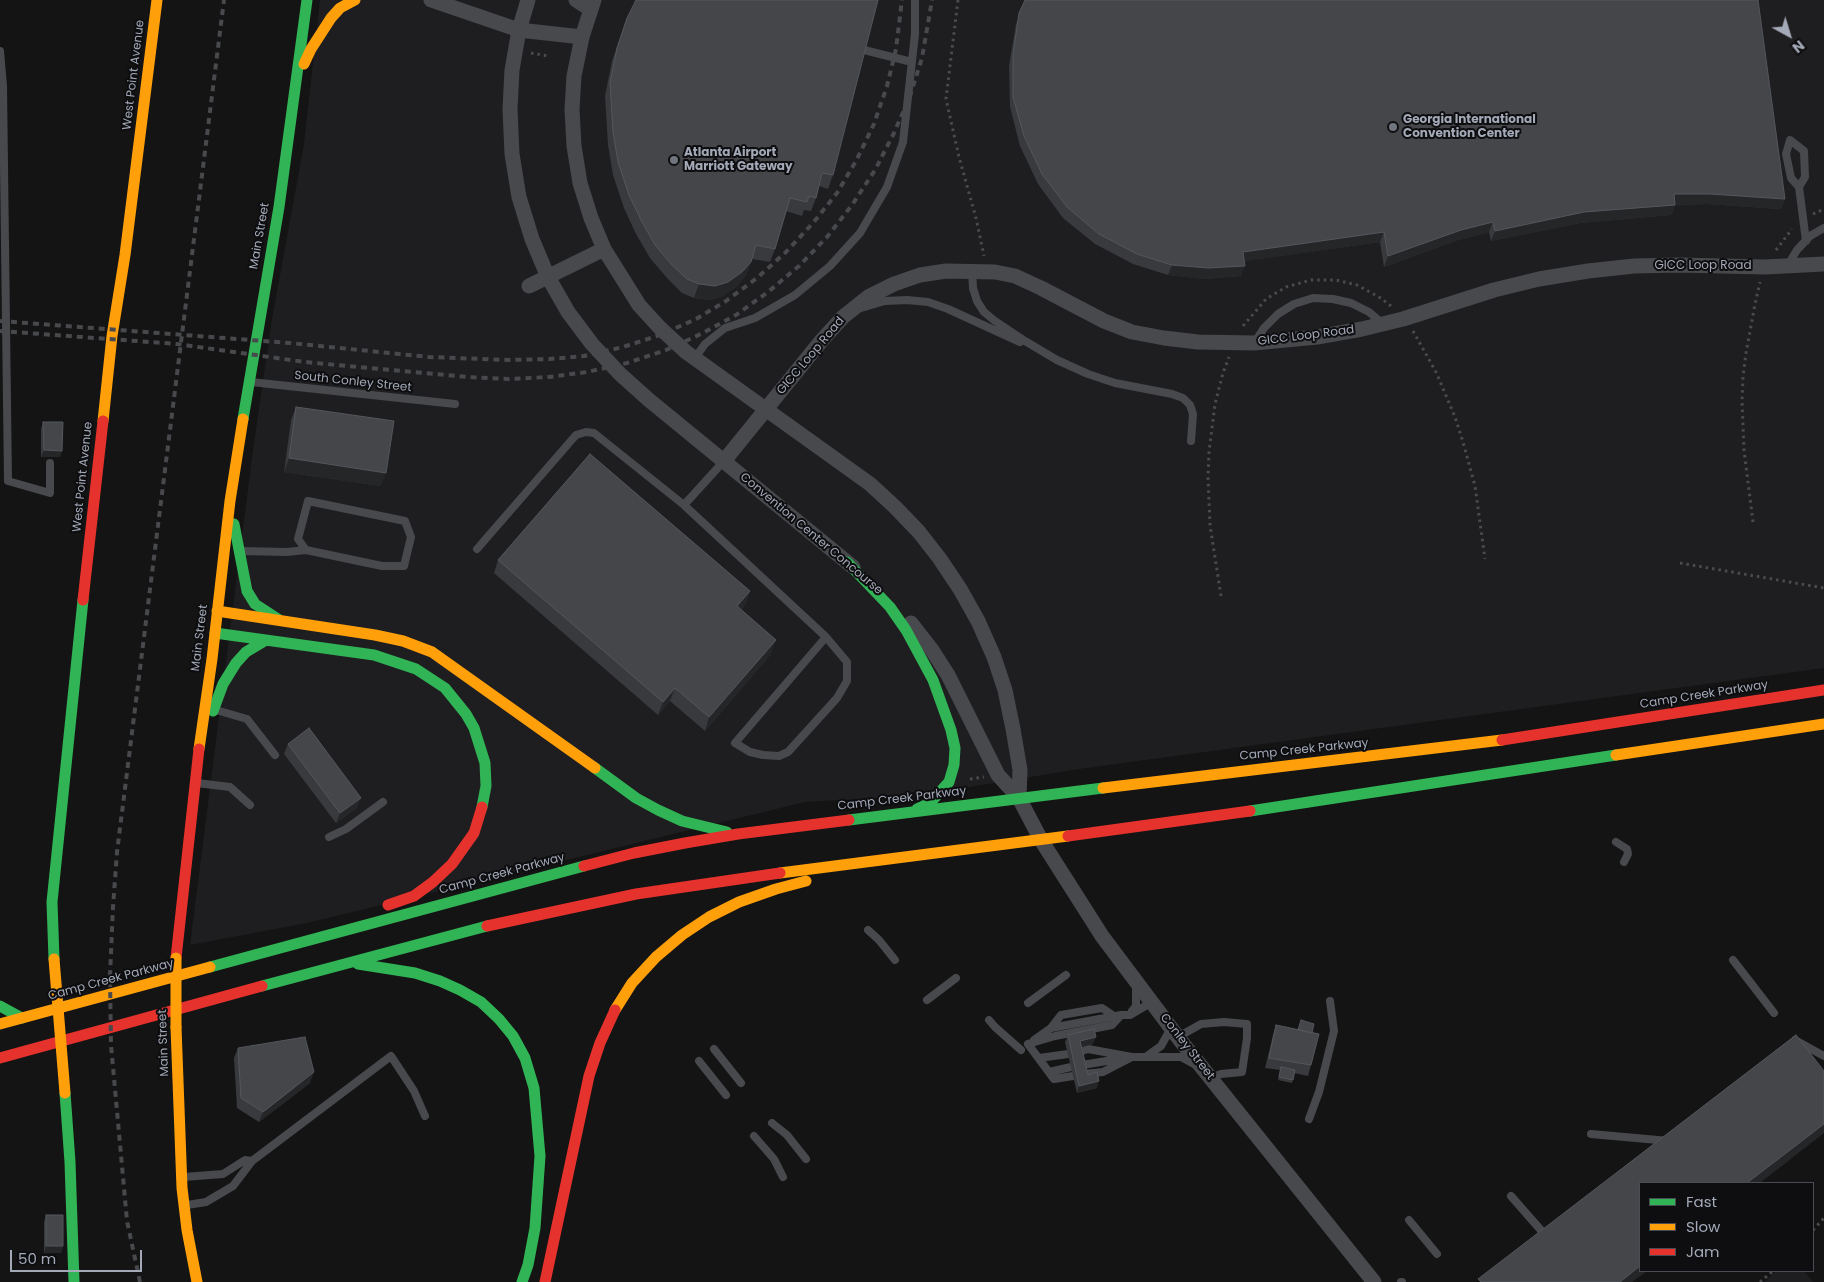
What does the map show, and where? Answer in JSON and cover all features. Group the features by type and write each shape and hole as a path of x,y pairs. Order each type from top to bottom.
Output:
{"main road":[{"name":"West Point Avenue","path":"74,1282 70,1162 54,958 52,902 112,336 125,255 157,0"},
{"name":"Main Street","path":"197,1282 187,1230 181,1177 176,1027 176,958 194,783 215,632 230,501 279,207 298,78 307,0"},
{"path":"298,78 311,49 331,18 340,8 355,0"},
{"path":"230,501 247,591 255,604 283,622"},
{"path":"847,562 871,585 906,630 933,680 951,730 955,756 949,782 930,803 913,811"},
{"path":"217,611 403,641 432,652 636,798 682,820 738,834"},
{"path":"215,632 374,655 416,669 445,688 466,714 474,728 485,763 486,786 480,816 474,833 452,864 433,882 414,896 338,923 306,940"},
{"path":"199,752 224,684 236,663 246,652 266,640"},
{"name":"Camp Creek Parkway","path":"0,1024 306,940 634,854 738,834 1019,798 1481,743 1824,690"},
{"path":"0,1058 352,962 482,928 577,906 701,884 1197,819 1824,724"},
{"path":"545,1282 589,1076 600,1043 614,1012 632,983 656,957 682,934 738,902 776,889 888,859"},
{"path":"352,962 415,973 460,990 481,1002 499,1019 513,1036 525,1058 534,1088 540,1156 535,1228 528,1265 522,1282"},
{"path":"0,1006 22,1018"}],"street":[{"path":"431,0 519,30 582,37"},
{"name":"Convention Center Concourse","path":"528,0 519,30 512,70 510,99 512,154 519,197 532,239 548,277 568,312 592,344 620,374 847,562 913,625 948,674 998,775 1019,798"},
{"path":"576,0 592,4 582,37 574,76 572,109 574,146 580,183 590,218 604,249 639,305 660,328 695,358 870,484 919,532 960,589 994,657 1005,690 1020,770 1019,798"},
{"path":"529,286 604,249"},
{"name":"GICC Loop Road","path":"724,461 822,340 843,317 868,297 894,284 920,275 946,271 979,271 1015,276 1104,322 1132,332 1198,342 1254,343 1317,337 1383,324 1494,290 1539,279 1588,271 1634,266 1765,267 1824,264"},
{"name":"Conley Street","path":"1019,798 1041,840 1087,914 1135,980 1374,1282"}],"lane":[{"path":"695,358 705,344 725,328 755,318 795,295 830,266 860,233 887,187 903,142 915,34 915,0"},
{"path":"864,50 912,62"},
{"path":"0,51 3,86 8,481 50,493 50,463"},
{"path":"1799,187 1805,177 1804,151 1790,140 1786,154 1791,178 1799,187 1806,241"},
{"path":"1787,266 1797,250 1810,236 1824,228"},
{"path":"979,271 973,288 977,301 984,312 1010,331 1058,360"},
{"path":"1254,343 1264,328 1278,314 1294,304 1313,298 1351,302 1369,312 1383,324"},
{"path":"843,317 865,306 885,301 907,300 928,302 948,309 1088,374 1115,383 1172,394 1183,398 1190,405 1193,414 1192,440"},
{"name":"South Conley Street","path":"249,382 455,404"},
{"path":"477,549 576,435 586,432 594,433 684,505 826,637 847,662 847,681 837,698 788,752 779,756 763,755 750,752 735,743 826,637"},
{"path":"684,505 724,461"},
{"path":"240,551 287,552 306,550 382,566 404,566 411,537 405,520 308,501 298,539 306,550"},
{"path":"214,709 247,719 275,755"},
{"path":"194,783 230,787 250,805"},
{"path":"329,837 346,830 383,802"},
{"path":"1616,842 1627,849 1628,854 1624,862"},
{"path":"868,930 895,960"},
{"path":"1733,960 1774,1013"},
{"path":"1028,1003 1066,975"},
{"path":"927,1000 956,978"},
{"path":"1130,1015 1136,1006 1138,997 1135,980"},
{"path":"1308,1120 1319,1092 1334,1031 1330,1001"},
{"path":"1028,1044 1051,1028 1130,1015 1152,1002"},
{"path":"1028,1044 1055,1036 1112,1025 1117,1016"},
{"path":"989,1020 1020,1050"},
{"path":"1079,1052 1088,1050 1132,1057 1146,1057 1181,1057 1207,1073 1242,1072 1247,1024 1224,1022 1202,1024 1175,1032 1146,1057"},
{"path":"1795,1040 1824,1056"},
{"path":"1028,1044 1052,1075 1073,1076"},
{"path":"714,1049 740,1084"},
{"path":"1039,1058 1068,1054"},
{"path":"184,1206 206,1202 233,1186 252,1161 390,1056 414,1091 425,1116"},
{"path":"1082,1065 1132,1057"},
{"path":"1084,1074 1103,1072 1132,1057"},
{"path":"699,1061 726,1095"},
{"path":"1052,1075 1071,1067"},
{"path":"772,1123 787,1135 806,1159"},
{"path":"1591,1134 1670,1141"},
{"path":"754,1136 774,1159 784,1177"},
{"path":"181,1177 223,1174 244,1160 252,1161"},
{"path":"1512,1196 1546,1236"},
{"path":"1409,1220 1437,1254"}],"path":[{"path":"958,0 946,98 959,157 976,218 979,271"},
{"path":"526,52 548,56"},
{"path":"1753,522 1743,442 1742,385 1755,304 1765,267 1783,240 1798,223 1824,209"},
{"path":"1221,596 1210,525 1208,477 1215,404 1223,373 1234,343 1250,316 1266,299 1286,287 1310,280 1336,280 1358,285 1379,296 1403,319 1426,352 1455,418 1470,464 1475,486 1485,559"},
{"path":"1680,563 1824,588"},
{"path":"967,780 984,777"},
{"path":"1814,1229 1824,1218"},
{"path":"1760,1282 1772,1272"}],"shaded area":[{"path":"320,0 1824,0 1824,668 1079,769 915,796 805,802 307,923 190,945 253,450 272,319 304,144"},
{"path":"1775,1272 1805,1272 1813,1282 1765,1282"}],"building":[{"name":"Atlanta Airport Marriott Gateway","path":"636,0 878,0 833,175 822,173 816,198 809,196 807,202 790,198 775,249 756,245 751,262 742,272 728,282 715,286 699,284 687,279 655,245 629,195 618,162 613,132 610,83 617,48 627,18"},
{"name":"Georgia International Convention Center","path":"1025,0 1758,0 1785,199 1710,194 1674,194 1675,205 1584,212 1495,231 1493,222 1461,230 1388,256 1384,232 1243,252 1245,266 1208,268 1172,265 1137,254 1099,234 1067,207 1042,174 1024,136 1013,97 1013,55 1019,13"},
{"path":"296,407 394,421 386,473 289,458"},
{"path":"43,422 63,422 62,451 44,450"},
{"path":"590,454 750,591 737,606 776,640 709,717 675,688 663,702 498,560"},
{"path":"309,728 361,798 340,813 288,744"},
{"path":"1301,1020 1314,1024 1312,1033 1298,1030"},
{"path":"1276,1025 1319,1034 1311,1065 1269,1058"},
{"path":"1094,1029 1096,1037 1080,1041 1088,1075 1097,1072 1099,1081 1079,1086 1068,1035"},
{"path":"1796,1035 1824,1071 1824,1124 1748,1182 1639,1182 1639,1267 1620,1282 1481,1282 1478,1279"},
{"path":"305,1037 314,1072 263,1112 241,1098 238,1048"},
{"path":"1281,1067 1295,1070 1293,1080 1279,1077"},
{"path":"46,1215 63,1215 63,1246 46,1246"}],"railway":[{"path":"140,1282 127,1221 111,1045 110,976 113,907 117,852 224,0"},
{"path":"0,321 290,343 429,357 509,360 584,356 623,347 660,335 696,319 726,301 757,278 786,252 837,193 856,161 874,124 887,86 896,49 902,0"},
{"path":"0,331 177,344 305,362 509,379 549,377 587,372 627,363 666,350 736,315 768,292 799,266 827,237 852,205 875,170 910,96 922,58 932,0"}],"traffic: fast":[{"path":"243,419 279,207 307,0"},
{"path":"234,524 247,591 255,604 278,619"},
{"path":"847,562 890,607 906,630 933,680 951,730 955,748 954,765 949,782 930,803 917,809"},
{"path":"54,959 52,902 83,600"},
{"path":"215,633 374,655 416,669 445,688 466,714 474,728 485,763 486,786 482,807"},
{"path":"213,711 223,684 236,663 246,652 266,640"},
{"path":"1250,811 1616,755"},
{"path":"595,768 636,798 658,810 682,821 727,832"},
{"path":"849,820 1103,788"},
{"path":"210,967 584,866"},
{"path":"262,986 487,926"},
{"path":"358,964 415,973 460,990 481,1002 499,1019 513,1036 525,1058 534,1088 540,1156 535,1228 528,1265 522,1282"},
{"path":"0,1006 22,1018"},
{"path":"65,1093 70,1162 74,1282"}],"traffic: slow":[{"path":"103,421 112,336 125,255 157,0"},
{"path":"304,64 311,49 331,18 340,8 355,0"},
{"path":"199,749 212,659 230,501 243,419"},
{"path":"217,611 375,635 403,641 432,652 595,768"},
{"path":"1616,755 1824,724"},
{"path":"1103,788 1502,740"},
{"path":"780,873 1068,836"},
{"path":"615,1010 632,983 656,957 682,935 709,917 739,902 806,881"},
{"path":"176,958 176,1027"},
{"path":"54,959 65,1093"},
{"path":"0,1024 210,967"},
{"path":"176,1027 182,1188 187,1230 197,1282"}],"traffic: jam":[{"path":"83,600 103,421"},
{"path":"1502,740 1824,690"},
{"path":"176,958 199,749"},
{"path":"388,905 414,896 433,882 452,864 474,833 482,807"},
{"path":"1068,836 1250,811"},
{"path":"584,866 634,853 685,843 738,834 849,820"},
{"path":"487,926 636,894 780,873"},
{"path":"0,1058 262,986"},
{"path":"545,1282 589,1076 600,1043 615,1010"}],"place":[{"name":"Georgia International Convention Center","path":"1393,127"},
{"name":"Atlanta Airport Marriott Gateway","path":"674,160"}]}
